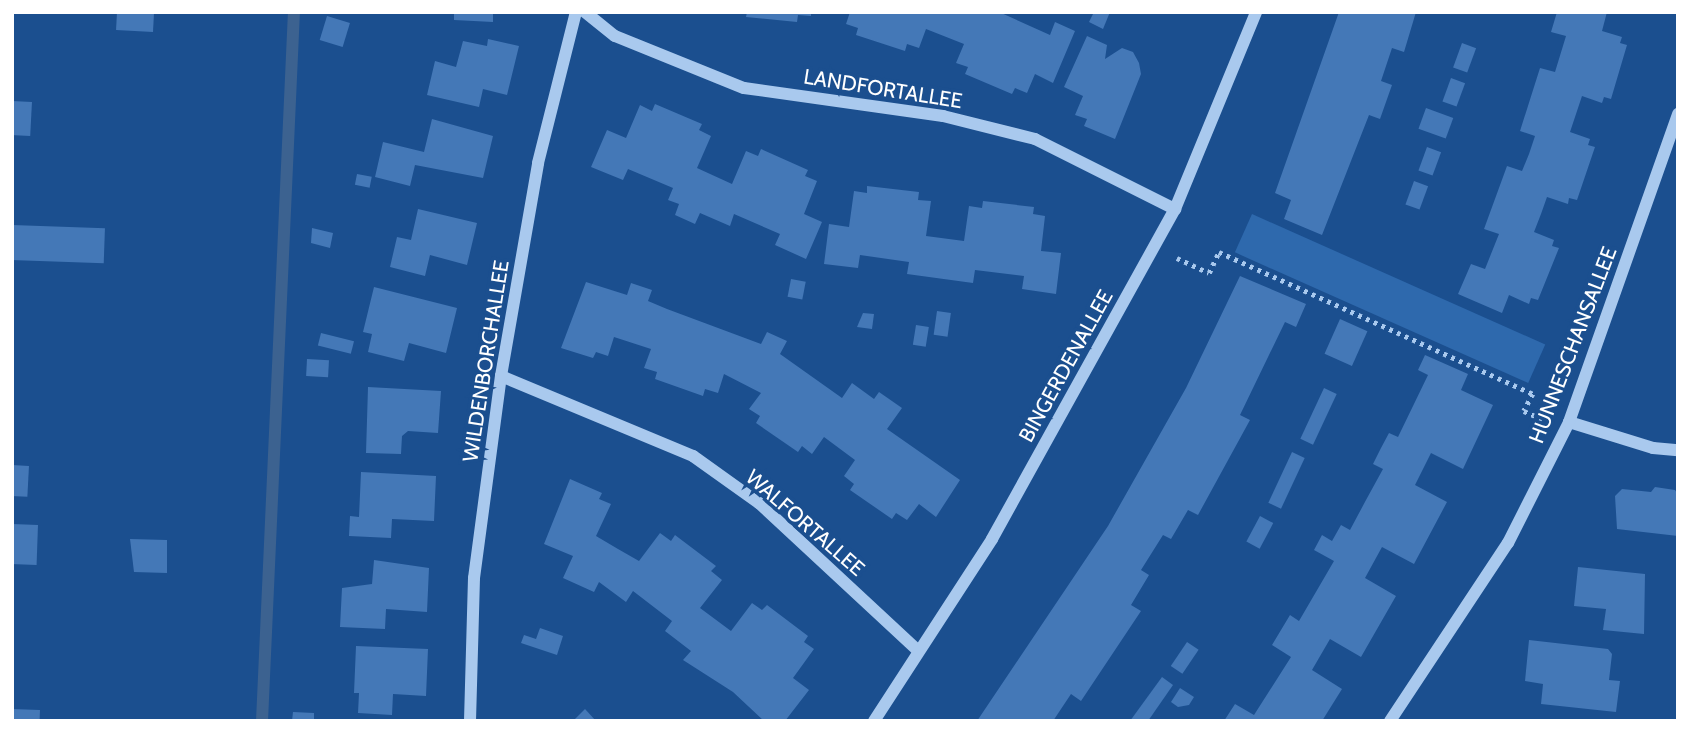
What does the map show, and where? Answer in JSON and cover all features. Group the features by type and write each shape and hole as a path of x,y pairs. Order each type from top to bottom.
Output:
{"street":[{"name":"WILDENBORCHALLEE","path":"470,721 474,578 501,376 538,163 576,12"},
{"name":"LANDFORTALLEE","path":"585,12 615,36 744,88 943,116 1035,139 1175,209"},
{"name":"BINGERDENALLEE","path":"874,721 992,539 1175,209 1256,12"},
{"name":"HUNNESCHANSALLEE","path":"1390,721 1508,543 1567,425 1678,114"},
{"name":"WALFORTALLEE","path":"501,376 693,456 758,503 918,651"},
{"path":"1567,425 1653,448 1678,450"}],"path":[{"path":"1154,247 1209,273 1219,252 1534,394 1524,411 1567,425"}],"shaded area":[{"path":"1252,214 1545,345 1528,383 1235,252"}],"building":[{"path":"117,12 154,14 153,32 116,30"},
{"path":"454,12 493,12 493,22 454,20"},
{"path":"747,12 811,12 811,16 798,15 797,22 746,17"},
{"path":"850,12 999,12 1050,35 1055,22 1075,31 1053,83 1035,74 1027,93 1015,88 1012,94 965,74 968,67 956,63 964,44 926,29 919,48 907,44 905,51 856,35 858,28 846,24"},
{"path":"1094,12 1110,12 1103,29 1089,22"},
{"path":"1339,12 1416,12 1404,52 1392,48 1381,81 1392,85 1380,119 1369,115 1322,235 1284,219 1291,200 1275,193"},
{"path":"1557,12 1607,12 1602,31 1622,37 1620,43 1627,45 1611,99 1604,97 1602,103 1582,96 1570,132 1590,139 1588,145 1595,147 1577,200 1569,198 1568,204 1547,197 1534,232 1554,240 1552,246 1559,248 1538,300 1531,298 1529,304 1509,295 1502,313 1458,294 1471,264 1485,269 1499,234 1484,229 1507,166 1522,171 1529,154 1535,136 1520,131 1540,68 1555,72 1566,36 1551,32"},
{"path":"327,16 350,23 343,47 320,40"},
{"path":"1087,36 1107,45 1105,59 1122,48 1133,52 1139,63 1141,74 1115,139 1084,126 1087,119 1075,115 1083,96 1064,87"},
{"path":"488,39 519,46 507,95 483,89 479,107 427,95 435,61 456,67 463,41 487,46"},
{"path":"1462,43 1476,48 1467,73 1453,67"},
{"path":"1451,78 1465,83 1457,107 1442,101"},
{"path":"12,101 32,102 30,136 12,135"},
{"path":"655,104 702,124 699,130 711,136 697,168 732,184 746,151 758,156 761,149 808,170 805,176 817,181 804,214 822,222 806,259 775,245 780,234 734,214 730,226 700,213 695,224 675,215 679,204 668,200 673,188 628,169 623,180 591,167 607,130 626,138 640,105 652,111"},
{"path":"1426,108 1453,118 1446,139 1418,129"},
{"path":"432,119 493,136 483,178 415,165 410,186 375,177 383,142 424,152"},
{"path":"1427,147 1441,152 1433,176 1418,170"},
{"path":"357,174 372,177 370,188 355,185"},
{"path":"1414,181 1428,186 1420,210 1405,204"},
{"path":"867,186 919,192 918,200 931,201 926,236 964,241 969,206 982,208 983,201 1034,207 1033,214 1045,216 1041,251 1061,253 1056,294 1022,289 1024,276 975,270 973,283 907,274 909,262 860,255 858,268 824,264 829,224 849,227 854,191 867,193"},
{"path":"418,209 477,223 467,265 430,255 425,276 390,267 397,237 411,240"},
{"path":"12,225 105,228 104,263 12,260"},
{"path":"312,228 333,233 330,248 311,243"},
{"path":"1240,276 1306,304 1296,327 1285,322 1240,415 1250,420 1198,515 1188,510 1171,539 1163,535 1141,570 1149,575 1131,605 1141,611 1081,701 1071,694 1053,721 977,721 1108,526 1186,388"},
{"path":"791,279 806,282 802,300 788,297"},
{"path":"586,282 627,295 631,283 652,290 648,301 761,344 767,332 787,341 780,354 842,398 852,383 874,399 879,392 902,408 887,429 960,480 936,517 919,504 907,520 896,513 892,519 850,490 854,484 844,476 855,460 824,437 812,454 802,446 798,452 756,423 760,416 749,409 761,393 724,374 718,393 705,389 703,396 655,379 657,372 644,368 651,349 614,337 608,356 596,352 593,358 561,348"},
{"path":"374,287 457,308 446,353 409,343 404,361 368,352 372,334 363,332"},
{"path":"937,311 951,313 948,337 934,335"},
{"path":"863,313 874,314 872,329 857,327"},
{"path":"1340,319 1367,331 1352,366 1325,354"},
{"path":"916,325 929,327 926,347 913,345"},
{"path":"321,333 354,341 351,354 318,346"},
{"path":"1425,355 1468,374 1461,390 1493,405 1463,469 1431,453 1415,485 1447,502 1414,564 1382,547 1365,578 1396,596 1361,657 1330,639 1312,670 1342,689 1322,721 1224,721 1235,704 1254,715 1291,657 1272,645 1290,615 1299,621 1334,561 1314,550 1322,535 1332,541 1341,525 1350,530 1383,469 1373,464 1381,448 1389,433 1398,437 1428,375 1418,370"},
{"path":"307,359 329,360 328,377 306,376"},
{"path":"368,387 441,391 438,433 408,431 402,436 401,454 366,453"},
{"path":"1324,388 1337,394 1313,445 1300,439"},
{"path":"1292,452 1305,458 1281,509 1268,503"},
{"path":"12,465 29,466 27,497 12,496"},
{"path":"361,472 436,476 434,521 392,519 391,538 349,536 350,516 359,517"},
{"path":"570,479 602,493 599,499 611,504 596,536 639,561 660,533 671,541 675,535 716,566 711,571 722,580 700,608 731,631 752,603 762,610 767,605 808,636 804,642 814,649 793,678 809,690 785,721 764,721 733,692 683,660 691,651 665,631 672,621 633,591 626,602 599,582 594,592 563,578 573,556 544,544"},
{"path":"1655,487 1675,490 1678,495 1678,536 1617,529 1615,496 1622,489 1651,492"},
{"path":"1260,516 1273,523 1260,549 1246,542"},
{"path":"12,524 38,525 37,565 12,564"},
{"path":"130,539 167,540 167,573 134,572"},
{"path":"374,560 429,568 427,612 386,609 385,629 340,627 342,588 372,584"},
{"path":"1578,567 1645,574 1644,634 1603,630 1606,609 1574,606"},
{"path":"540,628 563,636 557,655 521,643 524,635 536,639"},
{"path":"1529,640 1608,649 1612,654 1609,680 1620,681 1616,712 1541,704 1543,684 1525,681"},
{"path":"1187,642 1199,650 1182,674 1171,666"},
{"path":"356,646 428,649 426,696 393,694 392,715 358,713 359,693 354,693"},
{"path":"1162,677 1173,685 1148,721 1130,721"},
{"path":"1180,688 1194,697 1189,705 1178,707 1171,702"},
{"path":"12,709 40,710 40,721 12,721"},
{"path":"585,709 596,721 573,721"},
{"path":"293,712 314,713 314,721 292,721"}],"waterway":[{"path":"262,721 294,12"}]}
